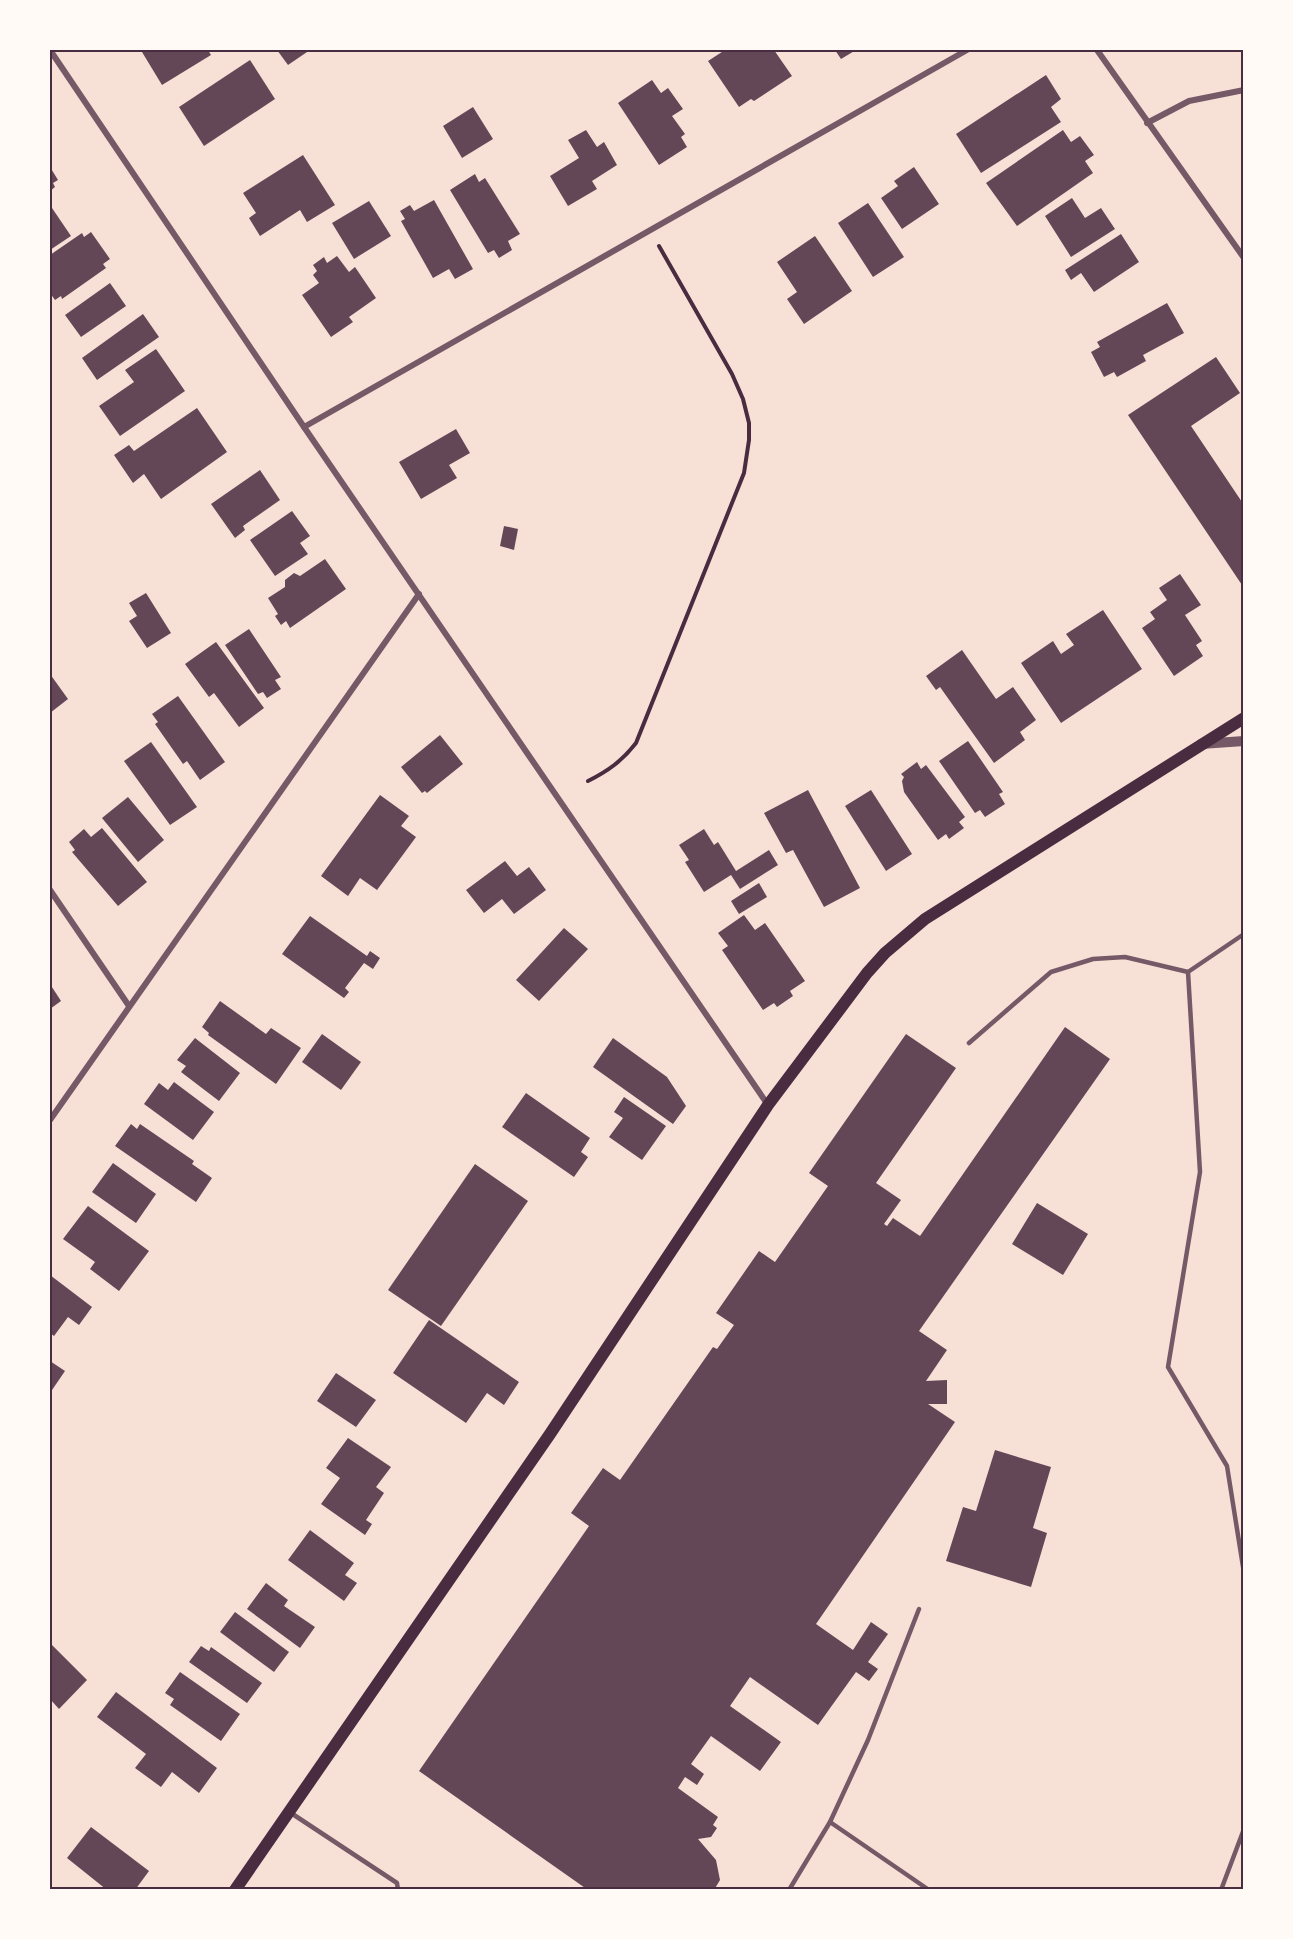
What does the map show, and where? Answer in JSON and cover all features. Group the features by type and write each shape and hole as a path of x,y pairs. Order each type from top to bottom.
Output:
{"main road":[{"path":"235,1890 550,1434 768,1105 860,982 885,953 903,937 951,902 1244,718"}],"street":[{"path":"50,50 304,428 768,1105"},
{"path":"304,428 967,50"},
{"path":"1097,50 1244,258"},
{"path":"1148,123 1189,101 1244,90"},
{"path":"50,1120 419,594"},
{"path":"1201,744 1244,741"},
{"path":"50,891 129,1006"}],"lane":[{"path":"969,1043 1051,972 1093,959 1125,957 1188,972 1244,934"},
{"path":"1188,972 1200,1172 1168,1366 1227,1466 1244,1573"},
{"path":"789,1890 830,1822 867,1740 919,1609"},
{"path":"289,1811 396,1883 398,1890"},
{"path":"830,1822 929,1890"},
{"path":"1221,1890 1244,1829"}],"path":[{"path":"588,781 610,770 626,756 636,743 744,473 748,453 749,423 743,399 732,374 650,230"}],"building":[{"path":"146,50 208,50 211,55 162,85 142,52"},
{"path":"277,50 310,50 288,65"},
{"path":"725,50 774,50 792,76 754,101 751,99 739,107 708,61"},
{"path":"835,50 856,50 841,59"},
{"path":"250,60 275,99 204,146 179,107"},
{"path":"1046,75 1061,99 1051,107 1061,122 981,173 956,134"},
{"path":"652,80 661,93 668,88 683,109 672,116 685,134 681,137 687,147 659,165 618,103"},
{"path":"473,107 493,139 462,158 443,126"},
{"path":"586,130 597,147 604,142 617,165 592,181 597,189 568,206 550,176 579,158 568,140"},
{"path":"1063,130 1071,142 1080,136 1094,155 1085,161 1093,173 1017,226 986,183"},
{"path":"303,155 335,205 307,222 300,210 260,236 249,218 256,213 243,193"},
{"path":"50,167 58,180 53,183 55,187 50,191"},
{"path":"914,167 939,204 902,229 881,198 898,186 894,181"},
{"path":"475,174 479,182 485,178 520,234 508,241 512,250 499,258 494,250 488,253 450,190"},
{"path":"1072,198 1085,218 1101,208 1115,229 1071,257 1045,216"},
{"path":"434,200 473,269 455,279 449,269 433,278 401,221 405,219 400,211 410,205 414,211"},
{"path":"369,201 391,236 354,259 332,223"},
{"path":"868,203 904,257 873,277 838,223"},
{"path":"52,208 71,236 50,250 50,210"},
{"path":"91,232 110,259 103,264 106,268 62,299 61,296 55,300 50,293 50,255 82,233 84,237"},
{"path":"1121,234 1139,262 1094,292 1081,273 1071,280 1065,270"},
{"path":"815,236 852,291 804,324 787,299 797,292 777,262"},
{"path":"337,256 349,272 355,267 376,298 349,317 353,322 331,337 302,295 319,283 313,275 317,271 313,265 324,257 327,263"},
{"path":"110,283 126,306 81,337 65,315"},
{"path":"1167,303 1184,333 1143,355 1146,361 1117,377 1114,372 1104,377 1091,352 1100,347 1097,342"},
{"path":"143,314 159,337 97,380 82,358"},
{"path":"156,349 185,391 120,436 99,406 134,382 125,370"},
{"path":"1216,357 1240,393 1191,426 1244,505 1244,588 1128,415"},
{"path":"197,408 227,452 161,499 144,474 133,483 114,455 129,445 134,451"},
{"path":"456,429 470,453 449,465 457,478 421,499 399,462"},
{"path":"260,470 280,500 243,526 245,530 235,538 211,504"},
{"path":"292,511 310,536 300,543 308,554 275,576 250,540"},
{"path":"504,526 518,529 514,550 500,546"},
{"path":"325,559 346,589 290,628 286,621 281,625 275,616 278,614 268,598 285,587 285,580 294,573 300,576"},
{"path":"1180,574 1201,605 1185,615 1202,641 1196,645 1203,656 1174,676 1142,628 1155,619 1150,612 1167,600 1159,588"},
{"path":"146,593 171,633 147,648 129,621 137,616 129,603"},
{"path":"1103,610 1142,669 1061,723 1021,663 1053,641 1061,654 1074,645 1066,634"},
{"path":"249,629 281,677 275,680 281,689 267,698 263,692 258,694 225,645"},
{"path":"216,642 264,708 239,727 214,693 209,697 185,664"},
{"path":"962,650 996,699 1013,687 1036,720 1020,732 1025,740 994,763 940,687 936,690 926,676"},
{"path":"50,674 68,699 50,713"},
{"path":"178,696 225,762 200,780 187,761 183,764 155,724 158,722 152,714"},
{"path":"440,735 463,764 427,793 425,791 422,793 401,767"},
{"path":"968,741 1003,792 999,794 1005,804 985,817 980,810 975,813 939,761"},
{"path":"151,742 197,807 170,825 124,761"},
{"path":"917,762 921,769 926,765 965,817 959,822 964,828 949,839 946,834 938,840 904,792 902,781 904,777 901,774"},
{"path":"808,790 860,888 824,907 793,850 786,853 764,813"},
{"path":"871,790 912,854 886,871 845,806"},
{"path":"380,795 409,816 401,826 416,837 377,890 360,878 348,896 321,876"},
{"path":"128,797 164,840 138,862 102,818"},
{"path":"102,828 147,882 118,906 72,852 75,850 69,842 84,829 91,837"},
{"path":"704,829 714,845 718,842 736,871 769,850 778,865 740,889 731,875 704,892 685,862 689,860 679,845"},
{"path":"505,861 517,876 529,867 546,890 514,914 502,899 484,913 466,890"},
{"path":"759,883 767,897 739,914 731,901"},
{"path":"744,915 755,930 765,923 805,981 790,991 793,996 777,1007 774,1003 763,1010 722,950 728,946 718,933"},
{"path":"310,916 367,956 370,951 380,958 373,969 364,963 345,988 349,992 344,998 282,954"},
{"path":"564,928 588,949 539,1001 516,980"},
{"path":"50,984 61,1001 50,1009"},
{"path":"220,1001 266,1034 271,1028 301,1048 276,1084 208,1035 209,1033 202,1027"},
{"path":"1065,1027 1110,1059 919,1331 947,1350 926,1381 947,1380 947,1404 928,1404 955,1422 816,1624 853,1650 871,1622 888,1634 868,1662 878,1669 869,1681 856,1672 818,1725 750,1677 730,1706 781,1742 760,1771 711,1736 691,1764 704,1774 697,1785 685,1777 678,1788 718,1817 713,1825 717,1828 711,1837 698,1839 716,1860 720,1880 714,1890 588,1890 419,1771 589,1526 571,1513 603,1468 620,1480 713,1347 717,1349 734,1325 716,1313 759,1251 775,1262 828,1186 809,1173 906,1034 956,1068 876,1183 901,1200 884,1224 887,1226 893,1218 920,1236"},
{"path":"322,1034 361,1062 341,1090 302,1062"},
{"path":"195,1038 240,1073 219,1101 181,1072 186,1066 177,1060"},
{"path":"613,1038 667,1077 686,1106 673,1124 593,1067"},
{"path":"174,1082 214,1112 193,1140 144,1104 159,1083 168,1090"},
{"path":"526,1093 590,1138 581,1152 588,1157 574,1177 502,1127"},
{"path":"624,1097 666,1126 642,1160 609,1137 623,1118 614,1112"},
{"path":"131,1124 137,1129 140,1124 194,1161 192,1164 212,1178 196,1202 115,1146"},
{"path":"113,1163 156,1194 136,1223 92,1192"},
{"path":"475,1164 528,1201 441,1326 388,1290"},
{"path":"1037,1203 1088,1234 1063,1275 1012,1244"},
{"path":"88,1206 149,1251 119,1291 90,1269 95,1262 63,1239"},
{"path":"50,1275 92,1307 79,1325 68,1317 54,1336 50,1333"},
{"path":"429,1320 519,1382 504,1405 487,1393 466,1423 393,1373"},
{"path":"50,1361 65,1371 50,1393"},
{"path":"336,1373 376,1400 356,1427 317,1401"},
{"path":"348,1438 391,1467 376,1487 384,1493 366,1520 372,1524 365,1535 321,1504 340,1478 326,1468"},
{"path":"995,1450 1051,1467 1033,1528 1047,1533 1031,1587 946,1561 963,1507 976,1511"},
{"path":"310,1530 354,1563 345,1575 357,1583 344,1601 288,1560"},
{"path":"266,1583 288,1600 284,1606 315,1627 300,1648 247,1609"},
{"path":"235,1612 289,1652 274,1672 220,1632"},
{"path":"50,1643 87,1680 59,1709 50,1699"},
{"path":"201,1646 209,1651 211,1647 262,1683 247,1703 189,1662"},
{"path":"180,1672 240,1714 221,1741 170,1705 174,1699 165,1693"},
{"path":"116,1692 217,1768 199,1793 172,1772 161,1787 135,1768 146,1754 97,1717"},
{"path":"91,1827 149,1871 135,1890 107,1890 67,1858"}]}
